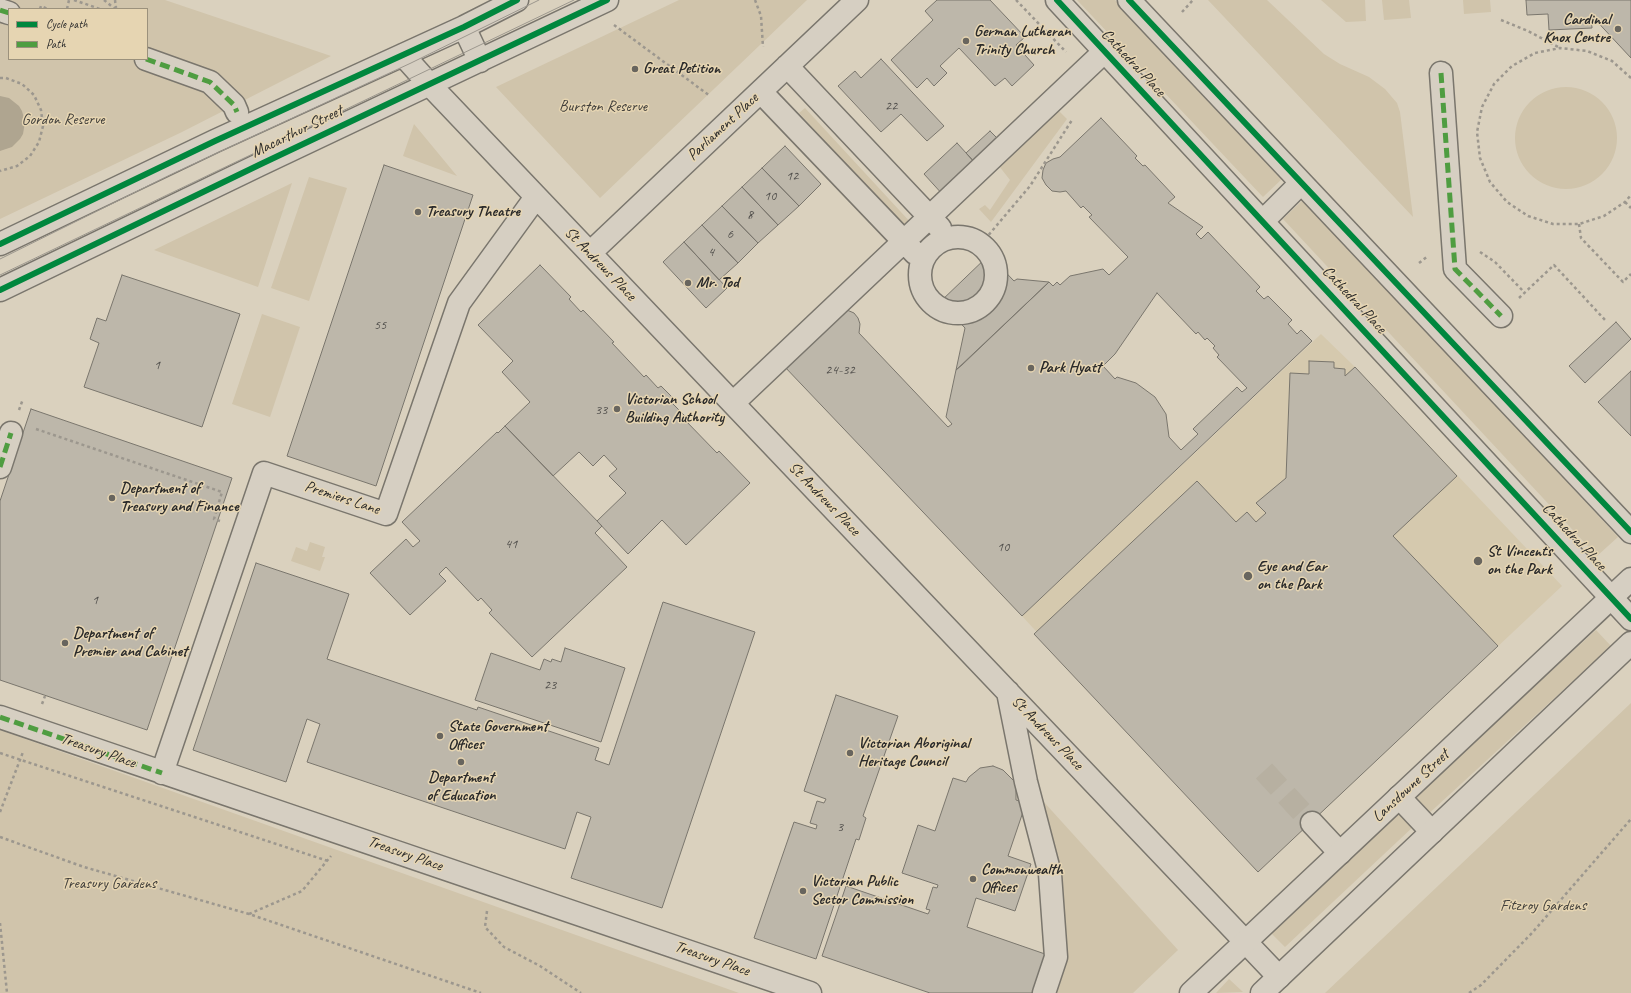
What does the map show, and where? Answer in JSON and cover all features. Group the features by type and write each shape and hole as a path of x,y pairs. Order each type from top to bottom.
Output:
{"street":[{"name":"Macarthur Street","path":"0,244 208,145 464,27 517,0"},
{"name":"Macarthur Street","path":"0,290 606,0"},
{"name":"Parliament Place","path":"590,253 857,0"},
{"name":"Cathedral Place","path":"1057,0 1631,619"},
{"path":"1129,0 1631,532"},
{"path":"464,27 480,60"},
{"path":"733,403 1105,51"},
{"name":"St Andrews Place","path":"403,54 429,84 536,197 1279,977"},
{"path":"148,60 210,82 234,105 238,112"},
{"path":"787,66 949,237"},
{"path":"1441,74 1455,268 1501,316"},
{"path":"760,92 922,260"},
{"path":"1263,221 1301,183"},
{"name":"Premiers Lane","path":"162,773 264,473 386,514 459,303 536,197"},
{"path":"962,236 981,244 993,257 997,269 997,282 992,294 984,304 972,311 960,314 947,312 936,306 927,297 921,285 919,273 922,260 928,250 938,242 949,237 962,236"},
{"path":"0,468 12,433"},
{"name":"Lansdowne Street","path":"1191,993 1631,579"},
{"path":"1262,993 1631,642"},
{"path":"1008,692 1026,782 1050,874 1056,957 1044,993"},
{"name":"Treasury Place","path":"0,717 810,993"},
{"path":"1399,797 1432,832"},
{"path":"1312,823 1340,853"}],"path":[{"path":"74,0 97,8"},
{"path":"104,0 115,8"},
{"path":"115,0 115,8"},
{"path":"755,0 761,16 763,47"},
{"path":"1182,12 1193,0"},
{"path":"1501,20 1560,48"},
{"path":"614,25 710,96"},
{"path":"1631,78 1612,61 1587,51 1560,48 1535,53 1512,66 1494,84 1482,107 1477,132 1480,158 1490,182 1506,202 1528,216 1553,224 1579,224 1604,216 1625,202 1631,195"},
{"path":"0,78 6,78 22,84 34,95 41,110 43,126 39,142 30,156 17,166 0,171"},
{"path":"981,244 1030,186 1072,119"},
{"path":"1625,202 1631,208"},
{"path":"1579,224 1581,238 1623,282 1631,274"},
{"path":"1501,316 1554,265 1606,320"},
{"path":"32,427 222,492 214,519 218,520"},
{"path":"0,753 328,861 302,891 249,914"},
{"path":"0,812 18,765"},
{"path":"1469,993 1481,985 1532,933 1631,819"},
{"path":"0,837 84,867 249,914 481,993"},
{"path":"491,884 484,927 504,947 540,966 581,993"},
{"path":"0,923 7,993"}],"shaded area":[{"path":"0,96 9,98 19,106 25,122 23,134 20,139 12,147 0,151"},
{"name":"Eye and Ear on the Park","path":"1321,334 1355,367 1562,586 1258,872 1022,616"}],"green space":[{"name":"Gordon Reserve","path":"0,0 165,0 331,56 182,132 0,219"},
{"name":"Burston Reserve","path":"679,0 807,0 600,198 496,87"},
{"path":"1077,0 1115,0 1283,178 1263,197"},
{"path":"1208,0 1267,0 1324,54 1340,64 1369,77 1385,89 1397,103 1400,112 1413,217"},
{"path":"1321,0 1365,0 1366,21 1346,22"},
{"path":"1382,0 1409,0 1411,18 1384,20"},
{"path":"1463,0 1490,0 1491,12 1464,14"},
{"path":"1566,87 1576,88 1595,95 1609,109 1616,128 1616,148 1609,167 1595,181 1576,188 1566,189 1556,188 1537,181 1523,167 1516,148 1515,138 1516,128 1523,109 1537,95 1556,88"},
{"path":"805,108 912,224 906,230 799,113"},
{"path":"1058,110 1067,119 991,222 979,209 985,205 990,210 1010,180 999,166"},
{"path":"414,124 457,176 403,156"},
{"path":"309,177 347,188 309,301 271,288"},
{"path":"292,183 258,287 154,250"},
{"path":"1304,199 1618,537 1597,556 1283,219"},
{"path":"262,314 300,327 270,417 232,404"},
{"path":"310,542 325,547 322,557 325,557 320,571 291,561 296,547 307,551"},
{"path":"1596,630 1611,646 1424,818 1409,802"},
{"name":"Fitzroy Gardens","path":"1631,703 1631,993 1325,993"},
{"name":"Treasury Gardens","path":"0,730 146,782 739,993 0,993"},
{"path":"1033,790 1178,950 1133,993 1054,993"},
{"path":"1401,811 1414,826 1285,947 1271,933"},
{"path":"1229,979 1243,992 1216,993"}],"building":[{"name":"German Lutheran Trinity Church","path":"937,0 990,0 1025,37 1016,45 1034,65 1012,86 1005,78 995,86 959,48 940,66 947,73 934,86 927,78 917,88 891,60 933,20 925,11"},
{"name":"Cardinal Knox Centre","path":"1526,0 1631,0 1631,58 1591,15 1592,28 1549,30 1548,14 1527,15"},
{"path":"881,59 944,126 927,141 901,114 881,132 838,86 855,71 861,78"},
{"name":"Park Hyatt","path":"1101,118 1137,156 1135,158 1143,166 1145,165 1175,197 1168,203 1203,227 1196,234 1201,239 1208,232 1260,287 1256,291 1264,299 1268,296 1292,320 1288,324 1297,334 1301,330 1312,341 1022,616 783,365 839,310 847,310 854,313 858,318 860,324 859,333 948,427 952,424 946,417 956,370 1049,282 1053,286 1057,282 1060,285 1070,276 1103,269 1109,275 1128,257 1089,217 1092,215 1083,206 1081,208 1066,191 1052,191 1046,185 1042,178 1046,163 1060,157","holes":["1157,293 1196,334 1198,332 1205,340 1207,338 1215,346 1213,348 1219,355 1217,357 1247,388 1242,392 1237,387 1193,429 1198,434 1181,450 1169,437 1166,414 1155,397 1136,383 1117,377 1115,379 1103,366 1115,354"]},
{"path":"990,131 1001,142 977,165 966,153"},
{"path":"957,143 977,165 944,196 924,174"},
{"path":"785,146 821,184 799,206 762,168"},
{"path":"384,165 473,195 376,486 287,456"},
{"path":"762,168 799,206 778,225 742,187"},
{"path":"742,187 778,225 758,243 722,206"},
{"path":"722,206 758,243 738,263 702,225"},
{"path":"702,225 738,263 719,280 684,242"},
{"path":"684,242 727,288 706,308 663,262"},
{"path":"989,255 1014,281 1017,279 1049,282 956,370 965,328 940,302"},
{"path":"540,265 571,297 569,299 581,312 583,310 614,342 612,343 644,377 646,375 658,388 661,386 675,400 672,403 686,417 684,419 717,453 719,451 750,483 686,545 662,520 628,554 597,521 626,493 609,476 617,469 604,455 593,466 579,452 553,476 505,426 530,402 502,372 513,361 478,325"},
{"path":"122,275 240,314 202,427 84,387 99,343 90,339 97,318 106,321"},
{"path":"1616,322 1631,339 1585,383 1569,366"},
{"name":"Eye and Ear on the Park","path":"1309,361 1334,362 1334,368 1345,369 1345,376 1355,367 1457,476 1393,536 1498,646 1258,872 1034,634 1197,481 1236,522 1247,512 1256,522 1266,513 1256,503 1286,478 1290,373 1309,374"},
{"path":"1631,371 1631,436 1598,402"},
{"path":"31,409 232,478 147,730 0,680 0,501"},
{"path":"505,426 602,526 595,533 627,567 532,657 489,613 492,610 481,598 478,601 446,567 439,574 446,581 410,615 370,573 406,539 413,547 420,541 402,522"},
{"name":"State Government Offices","path":"256,563 349,594 327,659 477,710 478,707 599,748 595,760 609,765 663,602 755,632 662,908 571,878 591,817 577,812 565,849 307,762 320,724 307,719 286,782 193,750"},
{"path":"565,648 625,668 601,742 475,700 491,653 540,670 544,659 551,662 552,659 561,662"},
{"path":"836,695 898,716 863,816 866,818 859,840 856,839 816,959 754,938 794,822 816,829 817,825 810,823 817,801 824,803 826,799 804,791"},
{"name":"Commonwealth Offices","path":"993,766 1003,770 1014,781 1016,786 1016,800 1026,803 1008,856 1031,864 1015,911 976,898 967,927 1045,954 1032,993 930,993 822,956 846,886 928,914 930,910 926,909 933,887 937,888 938,885 902,873 918,825 935,831 953,778 966,782 969,777 980,768"}],"tunnel":[{"path":"1264,771 1312,823"}],"tram line":[{"path":"0,259 174,173 411,63 539,0"},
{"path":"0,275 574,0"}],"marked path":[{"path":"0,10 8,13"},
{"path":"148,60 210,82 234,105 237,112"},
{"path":"1441,73 1455,269 1501,316"},
{"path":"0,467 11,433"},
{"path":"0,717 162,773"}],"cycle path":[{"path":"0,244 215,141 464,27 517,0"},
{"path":"0,290 607,0"},
{"path":"1057,0 1631,619"},
{"path":"1129,0 1631,532"}],"place":[{"name":"Cardinal Knox Centre","path":"1618,29"},
{"name":"German Lutheran Trinity Church","path":"966,41"},
{"name":"Great Petition","path":"635,69"},
{"name":"Treasury Theatre","path":"418,212"},
{"name":"Mr. Tod","path":"688,283"},
{"name":"Park Hyatt","path":"1031,368"},
{"name":"Victorian School Building Authority","path":"617,409"},
{"name":"Department of Treasury and Finance","path":"112,498"},
{"name":"St Vincents on the Park","path":"1478,561"},
{"name":"Eye and Ear on the Park","path":"1248,576"},
{"name":"Department of Premier and Cabinet","path":"65,643"},
{"name":"State Government Offices","path":"440,736"},
{"name":"Victorian Aboriginal Heritage Council","path":"850,753"},
{"name":"Department of Education","path":"461,762"},
{"name":"Commonwealth Offices","path":"973,879"},
{"name":"Victorian Public Sector Commission","path":"803,891"}]}
